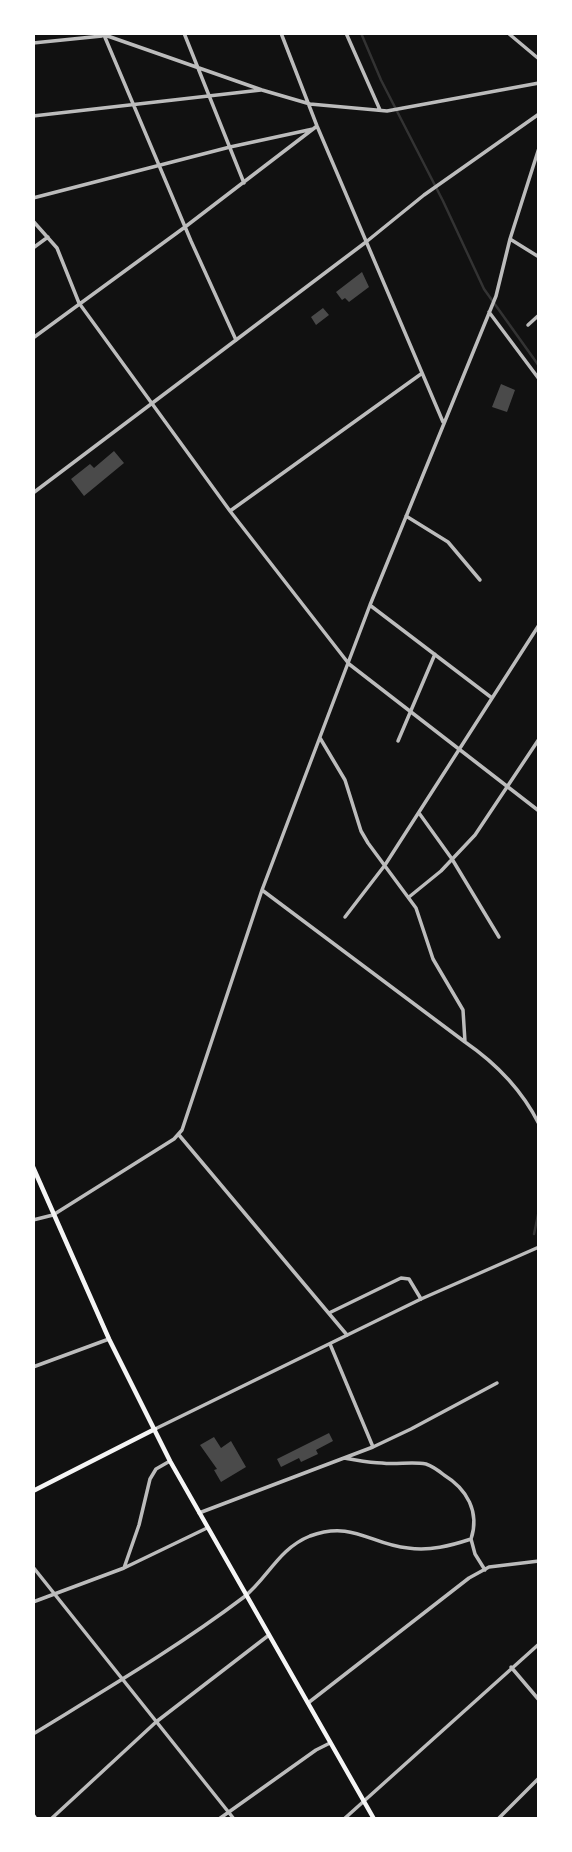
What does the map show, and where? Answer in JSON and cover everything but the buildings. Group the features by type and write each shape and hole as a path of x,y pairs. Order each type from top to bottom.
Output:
{"main road":[{"path":"33,1167 109,1339 170,1461 374,1819"},
{"path":"33,1491 155,1429"}],"street":[{"path":"184,33 244,183"},
{"path":"281,33 310,104 315,127 443,423"},
{"path":"346,33 380,110"},
{"path":"508,33 539,59"},
{"path":"102,34 236,340"},
{"path":"33,43 102,34 310,104 387,111 539,83"},
{"path":"33,116 262,90"},
{"path":"33,493 366,242 424,195 539,114"},
{"path":"33,198 315,127"},
{"path":"33,338 185,228 315,127"},
{"path":"33,1220 53,1216 179,1135 262,890 370,605 496,296 510,239 539,148"},
{"path":"33,221 57,248 79,303 230,511 349,664 539,811"},
{"path":"33,248 48,237"},
{"path":"510,239 539,257"},
{"path":"490,310 539,379"},
{"path":"528,326 539,316"},
{"path":"230,511 421,374"},
{"path":"406,516 448,542 480,580"},
{"path":"370,605 492,698"},
{"path":"345,917 419,813 539,625"},
{"path":"398,741 435,654"},
{"path":"320,738 347,784 364,837 409,897 420,919 438,970 463,1010 465,1042"},
{"path":"409,897 453,859 486,821 539,739"},
{"path":"419,813 453,859 499,937"},
{"path":"262,890 488,1058 519,1091 539,1124"},
{"path":"179,1135 347,1335"},
{"path":"155,1429 421,1299 539,1247"},
{"path":"329,1314 401,1278 410,1279 421,1299"},
{"path":"33,1367 109,1339"},
{"path":"330,1343 373,1447"},
{"path":"199,1513 373,1447 497,1382"},
{"path":"343,1458 384,1464 408,1462 428,1465 458,1484 470,1501 473,1523 471,1539 475,1554 485,1570"},
{"path":"124,1568 139,1525 150,1479 156,1469 170,1461"},
{"path":"33,1602 124,1568 207,1528"},
{"path":"33,1734 246,1595 292,1545 320,1534 356,1532 407,1549 434,1549 471,1539"},
{"path":"308,1703 469,1578 497,1566 539,1560"},
{"path":"33,1567 234,1819"},
{"path":"51,1819 156,1722 269,1635"},
{"path":"344,1819 539,1644"},
{"path":"511,1667 539,1700"},
{"path":"219,1819 316,1750 330,1743"},
{"path":"498,1819 539,1779"}],"waterway":[{"path":"361,33 381,80 443,201 484,289 539,366"},
{"path":"534,1234 539,1210"}]}
